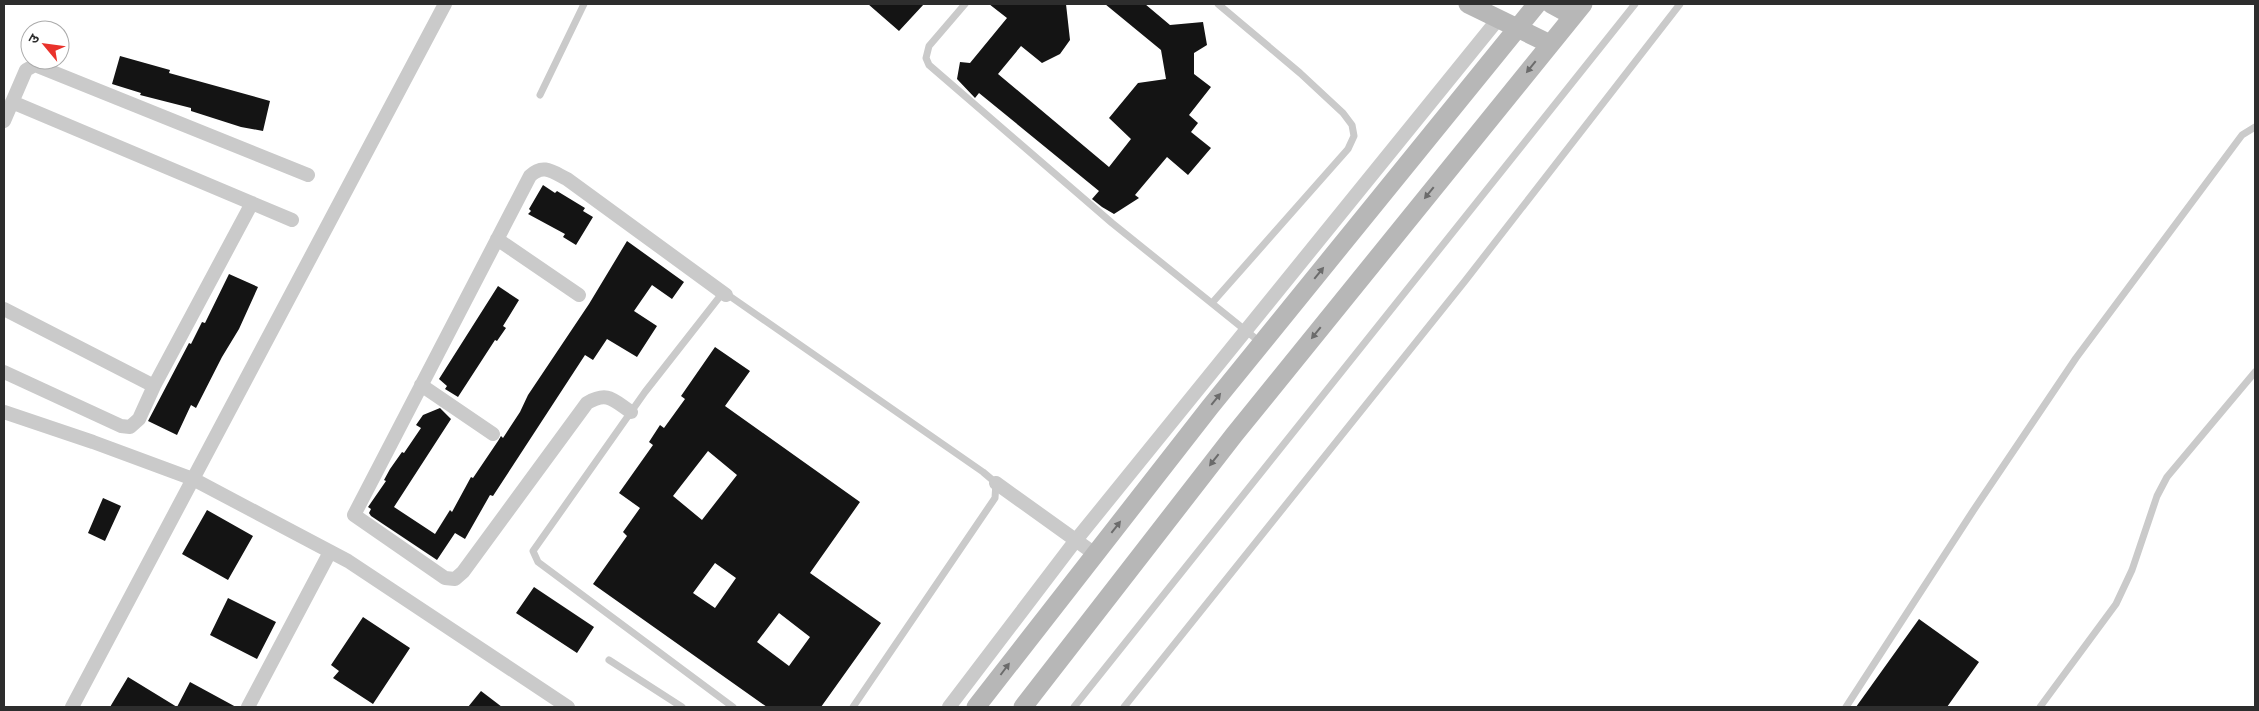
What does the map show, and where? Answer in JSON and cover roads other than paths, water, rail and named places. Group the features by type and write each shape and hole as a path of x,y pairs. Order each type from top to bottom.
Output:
{"main road":[{"path":"1468,4 1550,44"},
{"path":"976,707 1262,343 1537,4"},
{"path":"1023,707 1234,434 1578,10 1551,4"}],"street":[{"path":"72,707 445,4"},
{"path":"949,707 1076,540 1247,332 1499,18"},
{"path":"4,121 26,70 35,65 308,175"},
{"path":"12,102 292,220"},
{"path":"631,412 607,396 598,397 587,403 463,572 455,579 445,578 354,514 530,176 536,170 543,168 567,179 726,295"},
{"path":"118,451 130,427 139,420 154,386 252,203"},
{"path":"497,239 579,295"},
{"path":"4,309 154,386"},
{"path":"4,372 122,426 130,427"},
{"path":"421,386 493,434"},
{"path":"4,412 193,479 348,561 553,703 568,707"},
{"path":"996,483 1095,554"},
{"path":"248,707 330,552"}],"lane":[{"path":"540,95 584,4"},
{"path":"965,4 929,46 926,58 929,65 1112,223 1262,343"},
{"path":"1212,303 1348,149 1354,136 1352,125 1343,113 1300,73 1218,4"},
{"path":"1074,707 1635,4"},
{"path":"1124,707 1466,281 1680,4"},
{"path":"1846,707 1973,511 2076,358 2242,135 2255,127"},
{"path":"733,707 538,562 534,557 535,546 631,412 718,297 726,295 983,472 996,483 995,498 854,707"},
{"path":"2040,707 2116,604 2132,570 2158,496 2167,478 2255,372"},
{"path":"610,660 682,707"}]}
